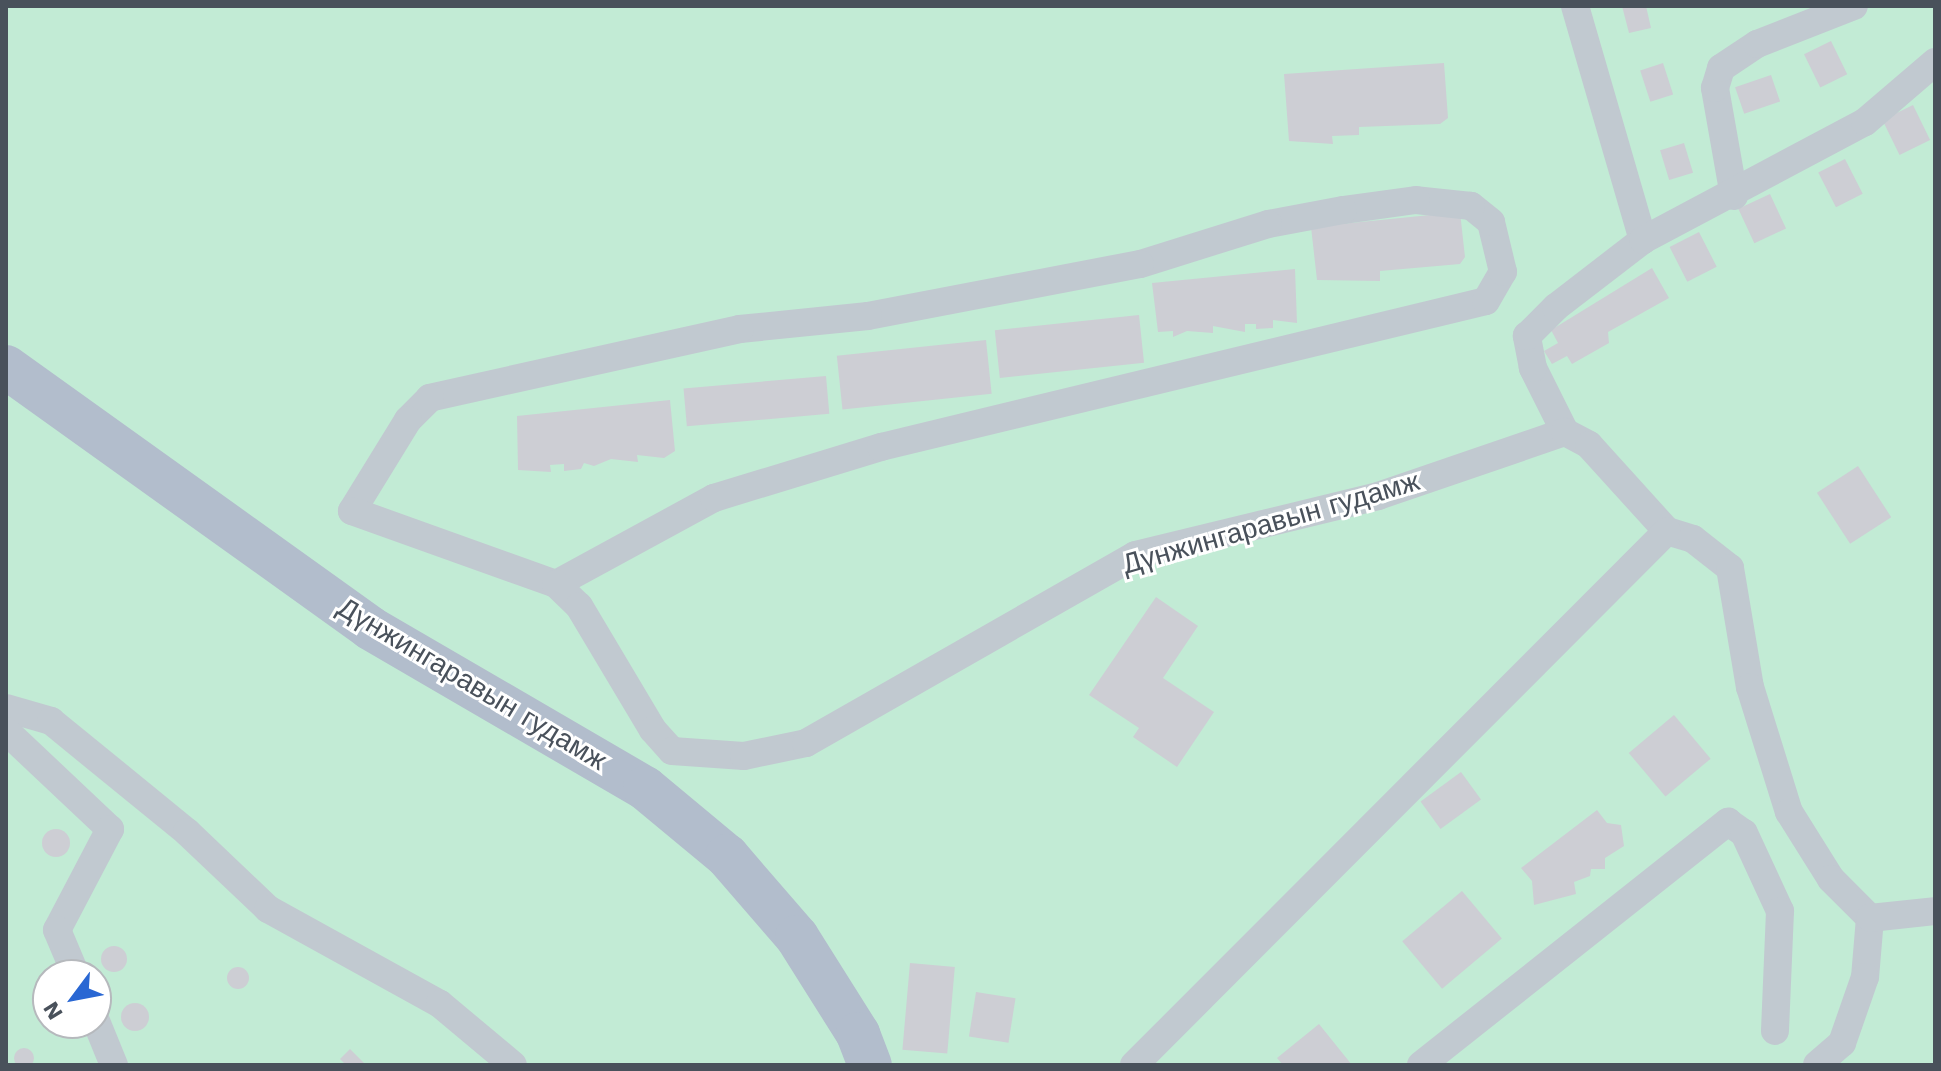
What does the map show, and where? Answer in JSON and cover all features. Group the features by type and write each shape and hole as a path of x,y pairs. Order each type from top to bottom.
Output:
{"main road":[{"name":"Дүнжингаравын гудамж","path":"6,367 370,628 645,788 727,856 797,937 858,1034 870,1065"}],"street":[{"path":"1575,6 1643,240"},
{"path":"1734,196 1715,88 1721,68 1757,44 1854,6"},
{"path":"1817,1065 1842,1043 1865,977 1870,918 1831,879 1789,812 1750,687 1730,568 1693,539 1667,531 1589,445 1565,432 1533,368 1527,336 1643,240 1734,196 1865,122 1935,62"},
{"path":"556,584 714,498 881,447 1486,301 1503,272 1491,222 1454,201 1343,210 1268,224 1140,264 868,316 740,329 430,398 408,420 352,511 556,584 579,606 653,730 672,751 645,788"},
{"name":"Дүнжингаравын гудамж","path":"672,751 744,756 806,743 1135,555 1378,496 1565,432"},
{"path":"1134,1065 1667,531"},
{"path":"6,708 51,721 187,832 268,909 440,1004 513,1065"},
{"path":"6,731 110,829 57,930 69,959"},
{"path":"1421,1065 1728,822 1744,833 1780,911 1775,1031"},
{"path":"1870,918 1935,911"},
{"path":"103,1039 114,1065"}],"green space":[{"path":"6,6 1935,6 1935,1065 6,1065"}],"building":[{"path":"1622,6 1646,6 1651,28 1629,33"},
{"path":"1831,41 1847,74 1820,87 1804,54"},
{"path":"1444,63 1448,118 1440,124 1359,127 1359,135 1332,136 1333,144 1289,141 1284,74"},
{"path":"1663,63 1673,94 1650,102 1640,70"},
{"path":"1771,75 1780,101 1744,114 1735,87"},
{"path":"1913,105 1930,140 1900,155 1882,120"},
{"path":"1684,143 1693,173 1669,180 1660,150"},
{"path":"1845,159 1863,194 1836,207 1818,173"},
{"path":"1770,194 1786,228 1754,243 1738,209"},
{"path":"1460,212 1465,257 1460,264 1380,271 1380,281 1317,280 1311,227"},
{"path":"1699,232 1717,267 1687,282 1670,247"},
{"path":"1652,268 1669,298 1608,332 1609,343 1572,364 1567,356 1552,364 1544,351 1558,343 1551,330"},
{"path":"1295,269 1297,323 1273,320 1273,328 1256,329 1256,324 1245,324 1245,332 1213,326 1213,333 1187,331 1173,337 1173,331 1158,332 1152,283"},
{"path":"1139,315 1144,363 1000,378 995,330"},
{"path":"986,340 992,394 842,409 837,356"},
{"path":"826,376 829,414 687,426 684,388"},
{"path":"670,400 675,451 664,458 637,455 638,462 611,459 594,466 584,463 581,469 564,471 564,464 550,465 551,472 518,470 517,416"},
{"path":"1858,466 1891,517 1850,544 1817,493"},
{"path":"1156,597 1198,626 1163,678 1214,712 1177,767 1133,737 1139,728 1089,695"},
{"path":"1674,715 1711,759 1665,797 1629,753"},
{"path":"1461,772 1481,800 1441,829 1421,801"},
{"path":"1597,810 1607,823 1621,825 1624,846 1605,858 1605,869 1591,869 1590,876 1574,882 1576,894 1534,905 1532,881 1521,868"},
{"path":"56,829 66,833 70,843 66,853 56,857 46,853 42,843 46,833"},
{"path":"1462,891 1502,938 1442,989 1402,941"},
{"path":"114,946 126,954 126,964 114,972 112,959 101,959 105,950"},
{"path":"910,963 955,967 947,1054 902,1050"},
{"path":"238,967 246,970 249,978 246,986 238,989 230,986 227,978 230,970"},
{"path":"976,992 1016,998 1008,1043 969,1036"},
{"path":"135,1003 145,1007 149,1017 145,1027 135,1031 125,1027 121,1017 125,1007"},
{"path":"1319,1024 1352,1065 1283,1065 1277,1058"},
{"path":"20,1048 28,1048 34,1058 28,1068 20,1068 14,1062 14,1054"},
{"path":"350,1049 366,1065 346,1065 340,1059"}]}
